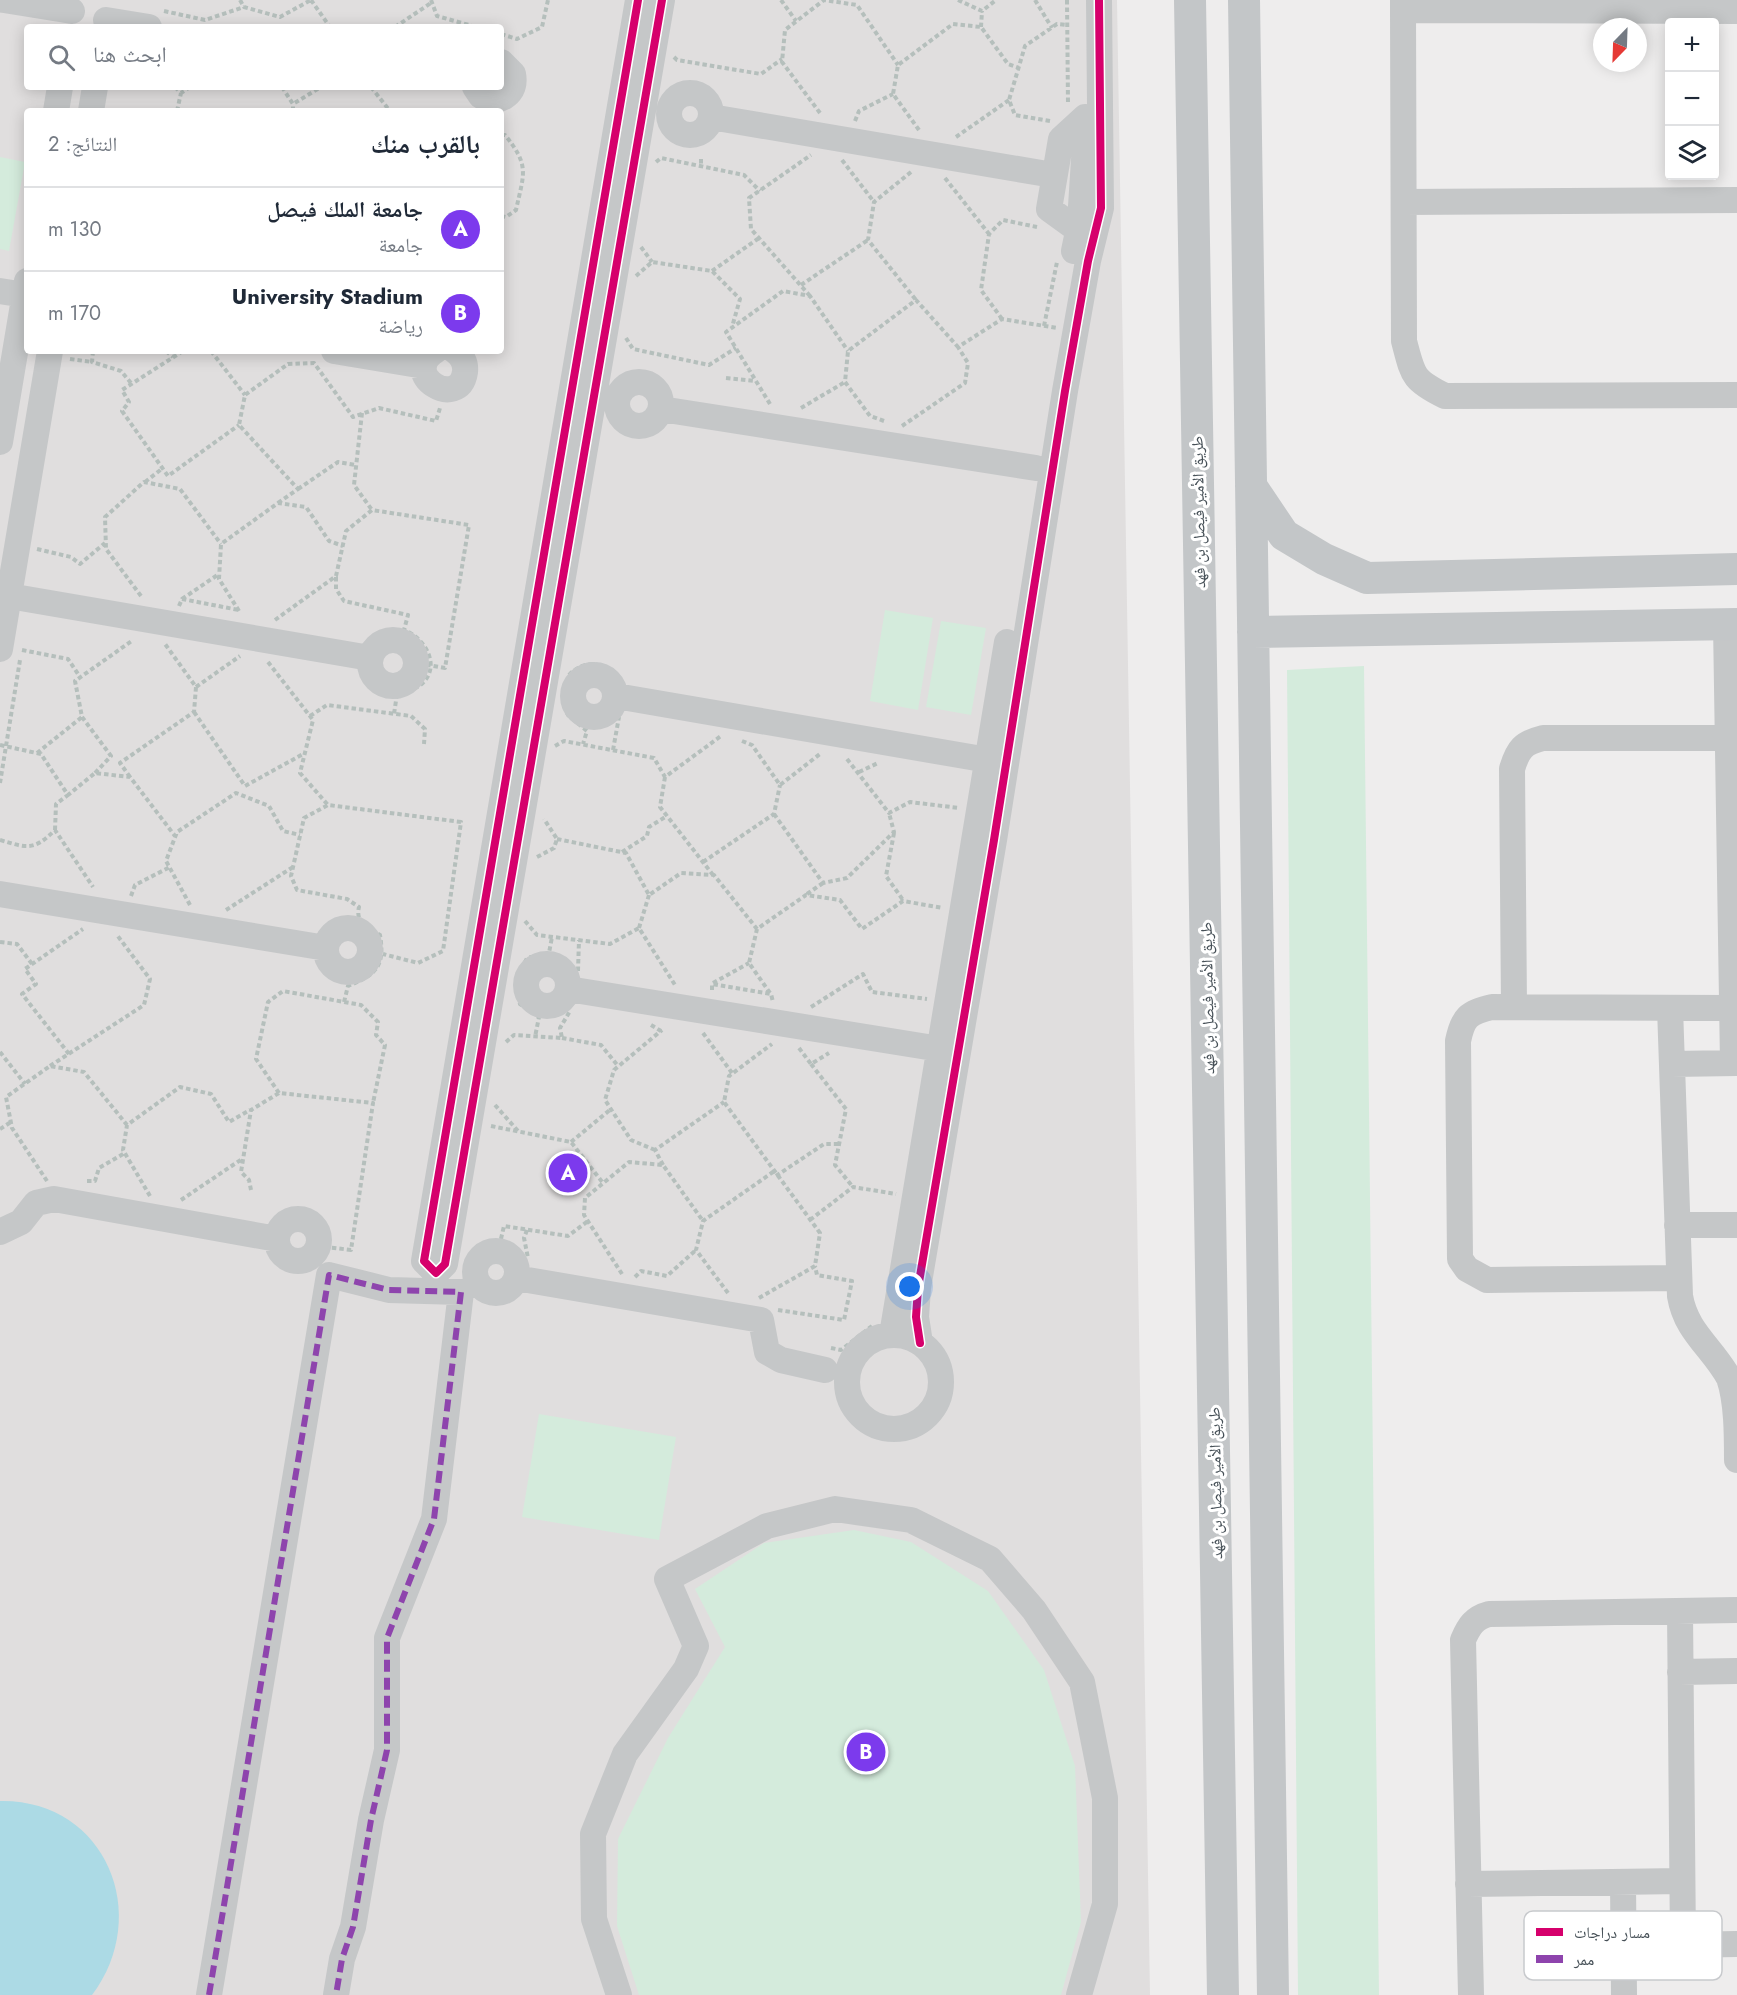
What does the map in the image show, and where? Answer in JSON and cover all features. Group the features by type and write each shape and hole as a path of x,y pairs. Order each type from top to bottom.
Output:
{"main road":[{"name":"طريق الأمير فيصل بن فهد","path":"1190,0 1223,1995"},
{"path":"1244,0 1272,1995"},
{"path":"1251,486 1284,535 1324,560 1367,578 1737,569"},
{"path":"1253,632 1732,624"}],"street":[{"path":"4,0 72,13"},
{"path":"435,1266 638,0"},
{"path":"435,1266 469,1122 662,0"},
{"path":"884,1329 921,1343 935,1360 941,1382 939,1397 931,1410 920,1421 906,1427 891,1429 875,1425 862,1416 852,1404 849,1377 863,1346 876,1338 884,1329 940,1049 1036,468 1052,327 1078,230 1086,153 1074,124 1083,0"},
{"path":"921,1343 916,1317 918,1288 996,828 1065,391 1088,261 1101,208 1099,0"},
{"path":"1737,11 1609,5 1403,5 1404,341 1412,371 1422,385 1445,396 1737,395"},
{"path":"106,16 154,19"},
{"path":"477,90 481,96 493,101 506,97 510,93 514,80 513,74 504,65"},
{"path":"56,108 60,90"},
{"path":"92,108 94,90"},
{"path":"711,117 1053,175"},
{"path":"1074,124 1061,140 1053,175 1049,209 1078,230"},
{"path":"1404,202 1737,200"},
{"path":"0,442 17,289"},
{"path":"375,354 430,358 427,379 437,388 450,389 461,381 466,369 459,354"},
{"path":"0,648 59,355"},
{"path":"661,409 1036,468"},
{"path":"9,596 370,658 383,642 398,640 410,646 423,664"},
{"path":"1672,1064 1735,1063 1732,1008 1733,848 1728,738 1732,624"},
{"path":"616,696 988,760"},
{"path":"1514,1007 1512,769 1517,753 1525,743 1543,738 1728,738"},
{"path":"0,894 326,948"},
{"path":"571,996 940,1049"},
{"path":"1679,1278 1487,1280 1467,1269 1460,1259 1458,1041 1462,1023 1472,1012 1492,1007 1732,1008"},
{"path":"1670,1008 1679,1278 1683,1316 1730,1378 1736,1398 1737,1460"},
{"path":"0,1232 21,1222 36,1203 54,1199 277,1239 283,1225 296,1219 303,1219 315,1227 318,1233 318,1246"},
{"path":"1677,1225 1737,1225"},
{"path":"435,1266 476,1278 484,1289 496,1293 509,1289 516,1278 761,1320 767,1352 781,1360 828,1359 849,1377"},
{"path":"209,1995 328,1275 389,1290 461,1292 434,1519 387,1638 387,1750 371,1820 353,1927 342,1959 336,1995"},
{"path":"619,1995 594,1919 594,1834 625,1754 686,1669 696,1646 667,1579 767,1526 835,1509 911,1520 990,1559 1034,1610 1082,1682 1105,1798 1106,1904 1079,1995"},
{"path":"1471,1995 1463,1640 1469,1626 1479,1617 1489,1614 1737,1610"},
{"path":"1680,1611 1682,1911"},
{"path":"1680,1672 1737,1671"},
{"path":"1468,1884 1682,1881"},
{"path":"1623,1882 1623,1911"},
{"path":"1722,1944 1737,1944"}],"path":[{"path":"240,0 244,7"},
{"path":"154,19 205,20 244,7 280,17 311,0 328,24"},
{"path":"504,35 517,39 542,27 548,0"},
{"path":"781,0 796,22"},
{"path":"825,120 782,62 785,30 824,0 857,5"},
{"path":"853,0 898,65"},
{"path":"958,0 982,11"},
{"path":"996,0 982,11 981,27 1008,64 1018,68"},
{"path":"1035,0 1052,28"},
{"path":"1066,0 1074,124 1015,115 1010,100 1025,46 1057,24 1067,26"},
{"path":"399,24 431,1 437,16 465,24"},
{"path":"921,134 893,94 898,65 953,24 981,27"},
{"path":"672,54 677,60 761,74 782,58"},
{"path":"178,108 181,93 186,90"},
{"path":"284,90 294,104 293,108"},
{"path":"294,104 316,90"},
{"path":"373,90 388,108"},
{"path":"854,128 859,111 893,94"},
{"path":"951,140 1010,100"},
{"path":"504,135 520,155 524,174 516,210 504,217"},
{"path":"819,150 749,198 752,229 810,296 848,351 845,381 870,416 901,427 965,383 968,363 958,347 916,300 868,240"},
{"path":"653,163 661,158 744,175 760,191"},
{"path":"840,158 874,202"},
{"path":"701,159 701,166"},
{"path":"801,285 868,240 874,202 913,170"},
{"path":"941,173 989,234"},
{"path":"1043,229 1003,220 989,234 981,290 1002,318 1052,327 1058,256"},
{"path":"635,238 652,262 712,271 740,299 732,327"},
{"path":"712,271 759,238"},
{"path":"627,283 652,262"},
{"path":"773,410 726,332 783,291 810,296"},
{"path":"848,351 916,300"},
{"path":"958,347 1002,318"},
{"path":"621,329 633,349 709,365 736,348"},
{"path":"92,362 93,354"},
{"path":"170,354 173,357"},
{"path":"178,354 122,390 129,402 122,411 168,476 239,425 245,395 288,364 314,363 353,417 379,408 436,421 442,402"},
{"path":"213,354 245,395"},
{"path":"59,355 121,371 131,384"},
{"path":"726,378 756,381"},
{"path":"795,408 806,407 845,381"},
{"path":"362,413 354,485 372,510 469,525 445,668 423,664"},
{"path":"239,425 298,489"},
{"path":"221,544 338,462 356,465"},
{"path":"146,604 106,549 105,517 163,468"},
{"path":"144,482 180,489 221,544 219,579 243,618"},
{"path":"278,503 306,507 329,542 343,546"},
{"path":"372,510 346,531 336,576 336,589 344,601 408,615 404,630 423,642 429,652 423,664 427,677 420,685 397,694 394,714"},
{"path":"35,548 71,557 80,564 106,543"},
{"path":"177,611 182,599 220,573"},
{"path":"328,805 300,773 313,720 263,656 267,626 336,576"},
{"path":"182,599 239,610"},
{"path":"135,639 75,681 82,717 175,836"},
{"path":"159,641 167,645 196,687 194,712 244,786"},
{"path":"0,783 21,650 68,659 80,677"},
{"path":"196,687 242,655"},
{"path":"310,716 327,705 411,716 425,729 424,744"},
{"path":"120,763 194,712"},
{"path":"37,753 82,717"},
{"path":"665,777 724,734"},
{"path":"733,738 752,745 780,785"},
{"path":"546,751 564,741 654,758 665,777 660,807 757,929"},
{"path":"0,745 41,754 68,795"},
{"path":"191,907 166,861 177,832 244,786 305,753"},
{"path":"703,862 774,814 780,785 821,753 830,755"},
{"path":"98,894 55,830 56,804 95,773 111,756"},
{"path":"840,757 849,759 889,813 894,832 886,876 903,901"},
{"path":"95,773 130,777"},
{"path":"236,793 269,806 283,831 300,835"},
{"path":"889,813 910,802 967,809"},
{"path":"344,1002 348,986 376,970 383,954 380,935 361,923 357,913 358,906 347,899 297,890 291,876 304,818 328,805 461,822 442,951 418,963 383,954"},
{"path":"539,812 557,839 626,852 649,895"},
{"path":"774,814 823,883"},
{"path":"622,852 646,836 649,827 667,816"},
{"path":"0,840 26,848 42,843 55,830"},
{"path":"775,1009 771,994 750,963 757,929 823,883 847,878 894,832"},
{"path":"533,859 554,848 557,839"},
{"path":"130,898 135,885 170,867"},
{"path":"224,912 293,867"},
{"path":"524,919 537,935 610,944 639,928 649,895 681,873 714,875"},
{"path":"806,895 840,900 862,929 903,901 950,909"},
{"path":"69,1054 22,994 36,984 25,969 90,924"},
{"path":"50,1185 12,1128 6,1097 144,1005 150,979 111,927"},
{"path":"639,928 681,994"},
{"path":"535,1037 539,1017 520,1004 516,982 527,958 549,953 552,937"},
{"path":"0,942 17,944 32,964"},
{"path":"712,984 750,963"},
{"path":"801,1013 863,974 872,992 918,996 934,1001"},
{"path":"712,984 771,994"},
{"path":"711,996 712,984"},
{"path":"279,1093 256,1059 268,1002 284,991 361,1005 378,1022 376,1035 385,1045 373,1103 351,1250 318,1246"},
{"path":"562,1038 560,1028 571,996"},
{"path":"641,1019 661,1031"},
{"path":"667,1026 614,1070 605,1100 631,1140 655,1150 663,1165 704,1221"},
{"path":"701,1030 732,1073"},
{"path":"501,1047 514,1035 562,1038 601,1045 618,1066"},
{"path":"655,1150 724,1102 729,1076 780,1038"},
{"path":"798,1047 846,1109 835,1165 853,1186 899,1195"},
{"path":"811,1064 838,1047"},
{"path":"0,1052 25,1084"},
{"path":"50,1066 84,1072 127,1125 125,1154 154,1203"},
{"path":"127,1125 180,1087 211,1094 230,1122 279,1093 373,1103"},
{"path":"492,1102 518,1131"},
{"path":"724,1102 820,1233 815,1266 818,1275 852,1281 844,1320 775,1309"},
{"path":"571,1142 611,1109"},
{"path":"251,1110 241,1172 249,1180 251,1191"},
{"path":"0,1130 11,1122"},
{"path":"469,1122 571,1142 603,1183"},
{"path":"663,1165 629,1162 585,1198 584,1215 628,1283 641,1271 667,1276 696,1250 704,1221 825,1144 839,1144"},
{"path":"82,1181 95,1181 99,1168 125,1154"},
{"path":"171,1206 243,1159"},
{"path":"810,1220 853,1186"},
{"path":"435,1266 462,1264 474,1250 500,1243 504,1226 568,1236 588,1221"},
{"path":"524,1238 527,1230"},
{"path":"696,1250 731,1298"},
{"path":"749,1305 815,1266"},
{"path":"828,1359 884,1329"}],"shaded area":[{"path":"0,0 1117,0 1150,1995 0,1995"}],"green space":[{"path":"0,157 24,162 24,168 9,251 0,249"},
{"path":"885,610 933,618 918,710 870,701"},
{"path":"941,621 986,628 971,715 926,707"},
{"path":"1364,666 1379,1995 1298,1995 1287,670"},
{"path":"539,1414 676,1437 659,1540 522,1517"},
{"path":"854,1530 911,1542 988,1591 1044,1670 1075,1766 1081,1922 1061,1995 639,1995 617,1926 618,1839 668,1738 725,1647 695,1589 764,1543"}],"water":[{"path":"0,1801 37,1805 67,1819 91,1840 108,1867 117,1897 118,1930 110,1963 92,1995 0,1995"}],"marked path":[{"path":"209,1995 329,1275 389,1290 461,1292 434,1519 387,1638 387,1750 371,1820 353,1927 342,1959 336,1995"}],"cycle path":[{"path":"638,0 424,1261 436,1273 445,1264 662,0"},
{"path":"920,1343 916,1317 918,1288 994,840 1065,391 1088,261 1101,208 1099,0"}],"place":[{"name":"جامعة الملك فيصل","path":"568,1173"},
{"name":"University Stadium","path":"866,1752"}]}
